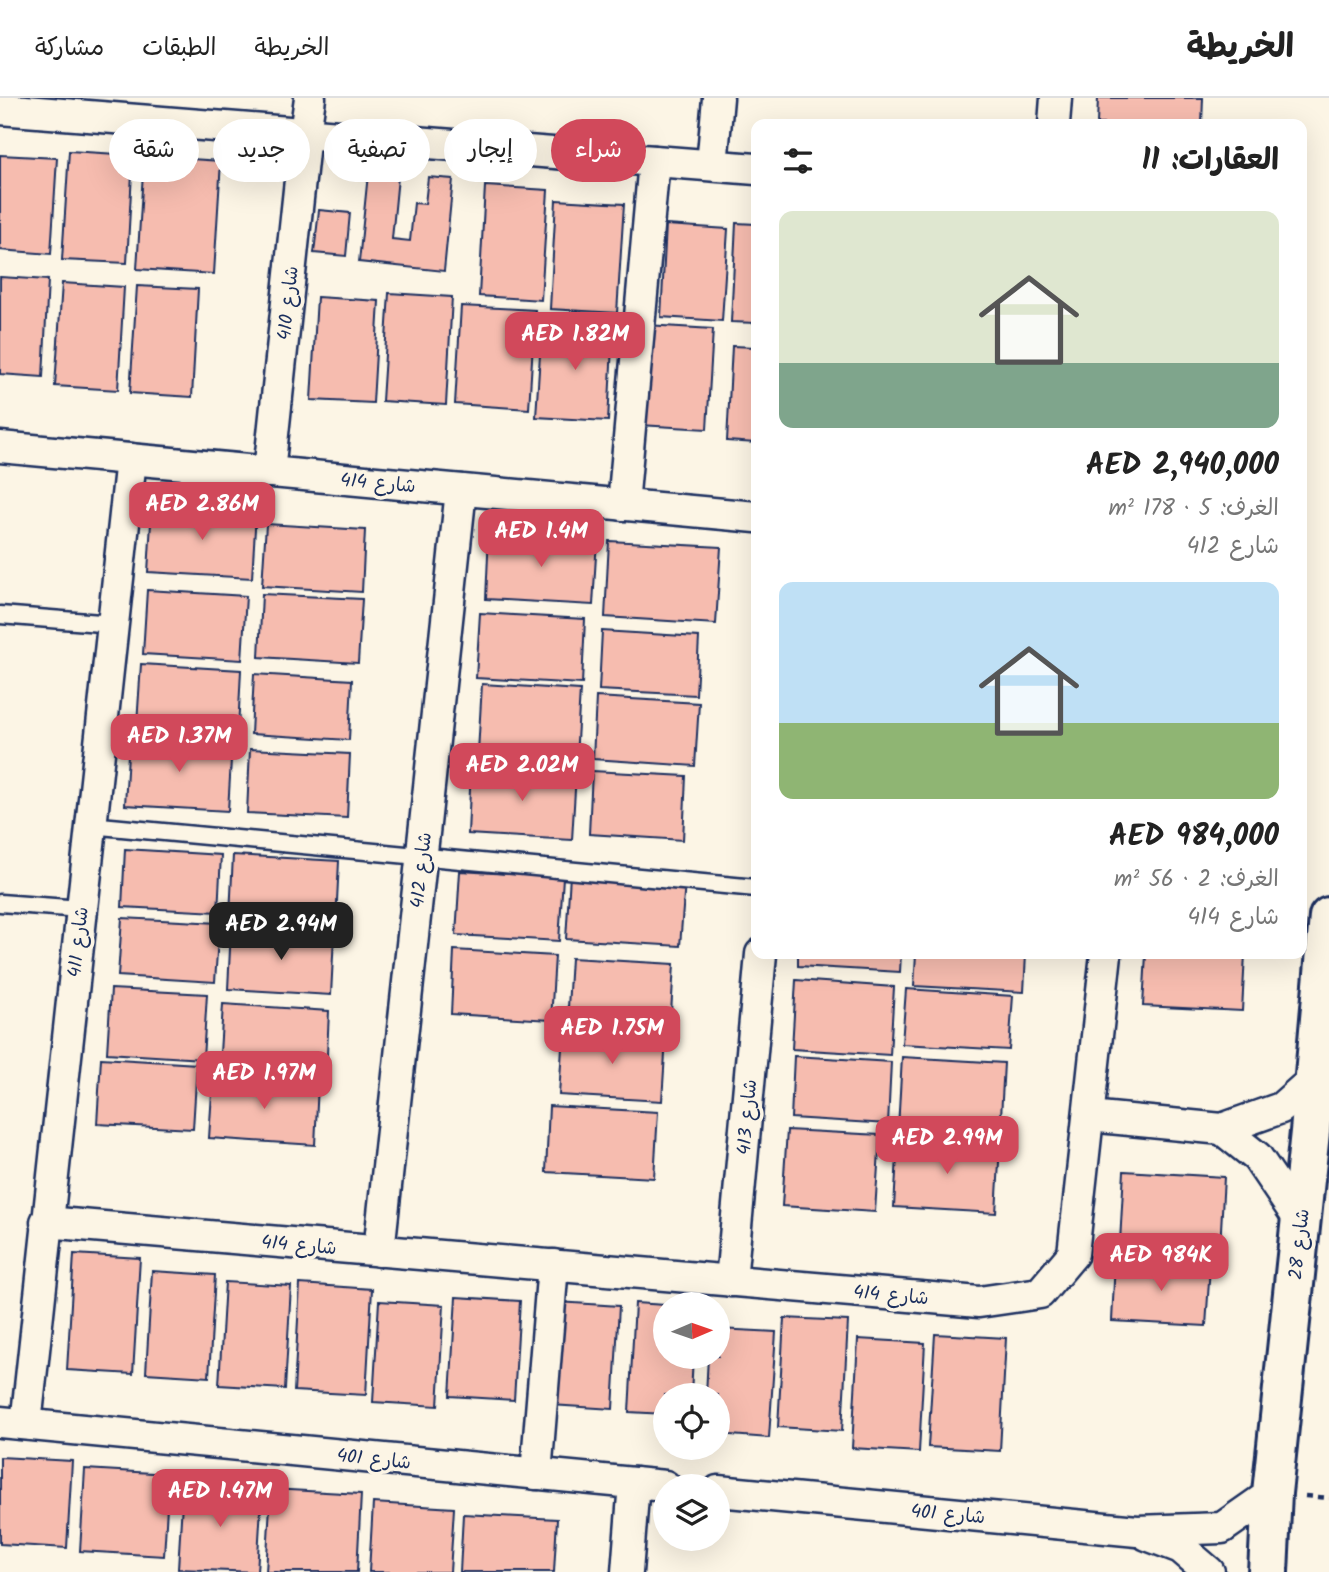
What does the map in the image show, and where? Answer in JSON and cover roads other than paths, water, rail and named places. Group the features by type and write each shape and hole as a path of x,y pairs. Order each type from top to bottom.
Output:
{"street":[{"name":"شارع 410","path":"306,119 310,98"},
{"path":"712,165 718,98"},
{"path":"1054,119 1056,98"},
{"path":"0,109 213,126"},
{"path":"310,133 751,169"},
{"path":"623,505 654,161"},
{"name":"شارع 410","path":"270,472 299,182"},
{"name":"شارع 414","path":"0,447 751,517"},
{"name":"شارع 411","path":"13,1423 46,1222 131,459"},
{"name":"شارع 412","path":"379,1251 461,490"},
{"name":"شارع 28","path":"1268,1572 1272,1493 1301,1222 1329,916"},
{"name":"شارع 413","path":"731,1281 761,959"},
{"name":"شارع 414","path":"46,1222 979,1302 1040,1293 1073,1254 1105,959"},
{"path":"1089,1116 1222,1129 1281,1108 1315,1078"},
{"path":"1222,1129 1257,1157 1301,1222"},
{"path":"536,1474 553,1265"},
{"name":"شارع 401","path":"13,1423 653,1485"},
{"path":"627,1572 634,1483"},
{"name":"شارع 401","path":"730,1492 1137,1531 1222,1528 1272,1493"},
{"name":"شارع 401","path":"1137,1531 1181,1548 1209,1572"}],"lane":[{"path":"0,615 113,624"},
{"path":"90,825 751,888"},
{"path":"0,902 81,909"}]}
